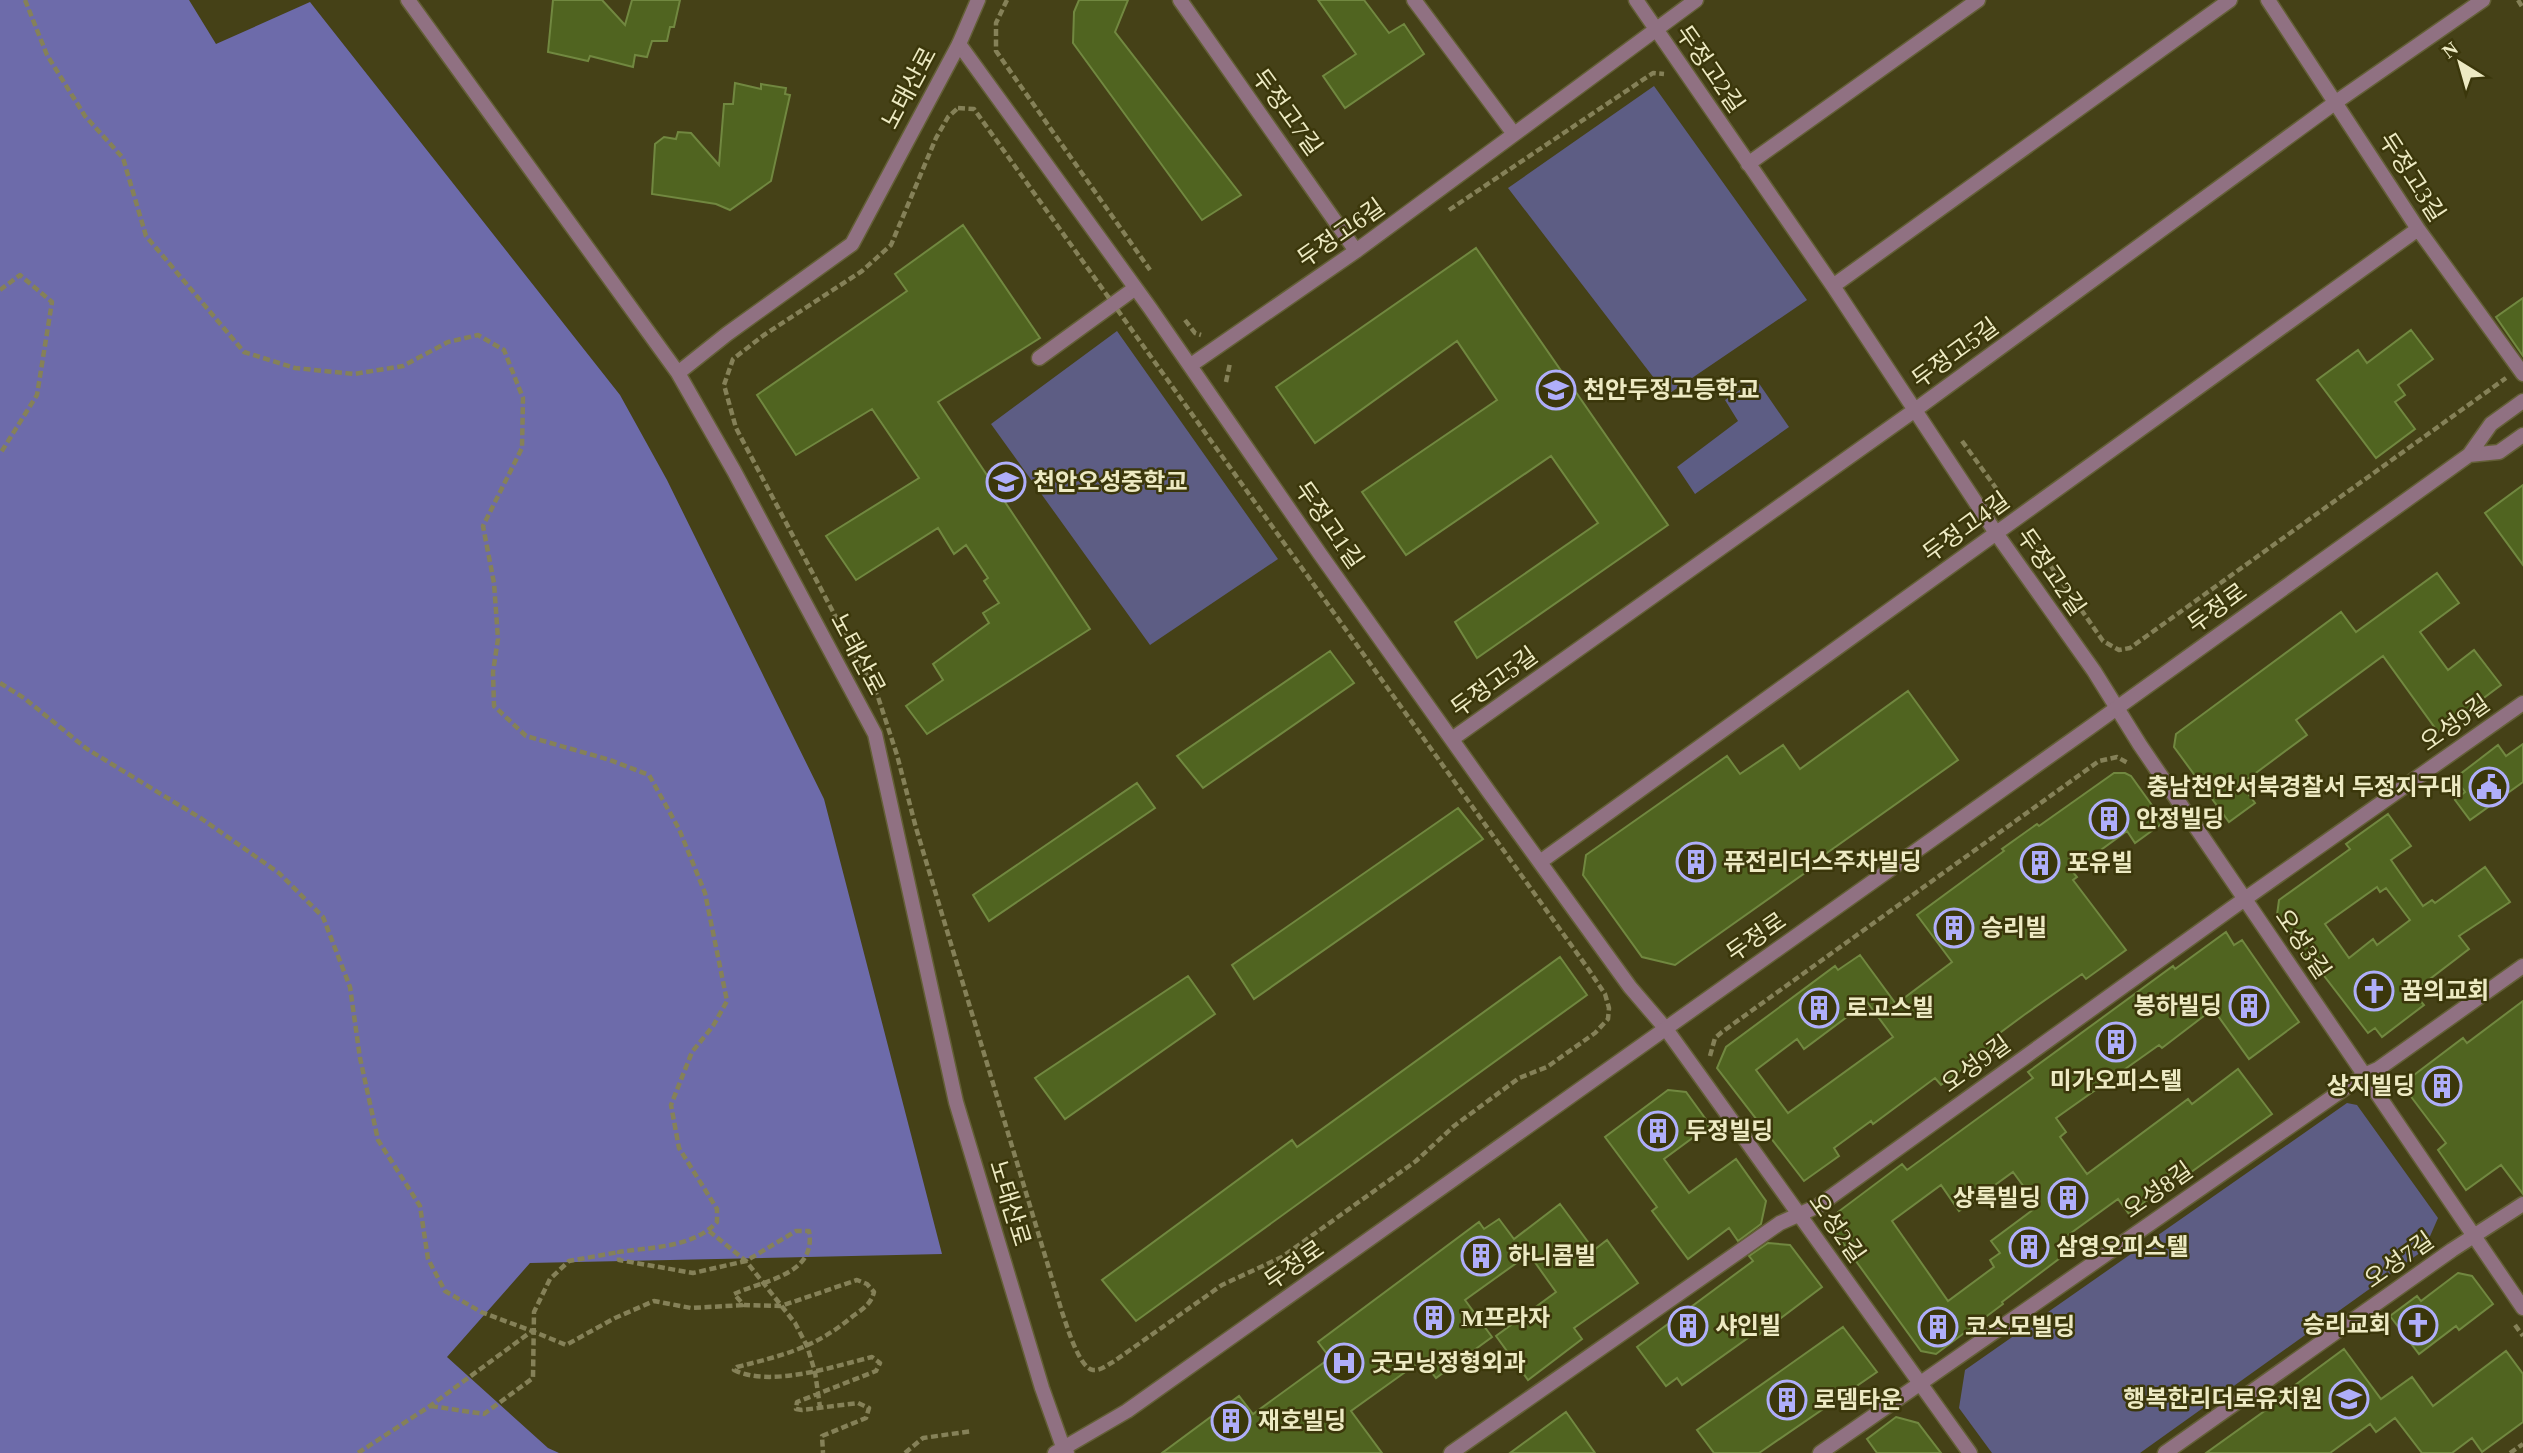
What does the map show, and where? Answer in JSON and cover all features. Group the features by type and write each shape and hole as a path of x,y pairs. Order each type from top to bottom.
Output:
{"street":[{"path":"408,0 678,373"},
{"name":"노태산로","path":"978,0 958,44 852,244 727,334 678,373 734,471 875,734 956,1102 1062,1451"},
{"name":"두정고7길","path":"1180,0 1356,250"},
{"path":"1414,0 1514,134"},
{"name":"두정고2길","path":"1636,0 1833,286 1996,533 2118,708"},
{"name":"두정고6길","path":"1191,365 1356,250 1696,0"},
{"path":"1748,164 1978,0"},
{"path":"1833,286 2230,0"},
{"name":"두정고3길","path":"2268,0 2418,229 2521,371"},
{"name":"두정고5길","path":"1452,739 1915,410 2336,103 2483,0"},
{"name":"두정고1길","path":"958,44 1191,365 1320,554 1540,862 1630,987 1666,1029"},
{"name":"두정고4길","path":"1540,862 2418,229"},
{"path":"1039,358 1135,289"},
{"name":"두정로","path":"1062,1451 1127,1411 2118,708 2469,455 2491,424 2523,401"},
{"name":"두정로","path":"2469,455 2499,452 2523,435"},
{"name":"오성9길","path":"1451,1453 1780,1223 1801,1216 1818,1206 2523,703"},
{"name":"오성3길","path":"2118,708 2140,745 2523,1308"},
{"name":"오성8길","path":"1820,1453 2523,966"},
{"name":"오성2길","path":"1666,1029 1970,1453"},
{"name":"오성7길","path":"2165,1453 2523,1204"}],"path":[{"path":"25,0 53,65 85,116 123,158 146,236 244,352 295,368 355,374 403,366 448,342 478,335 504,350 523,398 522,447 483,526 494,583 498,628 492,672 494,706 526,736 610,760 649,775 684,842 705,893 727,1001 713,1026 692,1052 670,1105 680,1148 717,1209 717,1222 709,1231 691,1241 569,1261 550,1279 534,1312 533,1378 484,1414 430,1406"},
{"path":"1007,0 996,23 996,51 1153,274"},
{"path":"2518,0 2523,8"},
{"path":"1446,212 1653,73 1670,75"},
{"path":"958,108 974,109 1589,970 1605,994 1609,1008 1608,1019 1595,1033 1547,1067 1519,1078 1454,1126 1416,1161 1282,1258 1222,1285 1113,1362 1096,1371 1089,1370 1082,1363 1062,1312 878,697 736,428 724,385 733,359 764,335 862,271 891,245 936,138 948,117 958,108"},
{"path":"0,289 20,275 52,302 37,395 0,454"},
{"path":"1184,319 1195,333 1210,335"},
{"path":"1227,386 1226,377 1230,362 1238,356"},
{"path":"1955,432 2103,641 2119,650 2130,648 2521,371"},
{"path":"0,683 24,698 87,749 202,818 279,873 323,917 350,987 360,1058 378,1140 420,1206 428,1259 444,1291 481,1312 566,1345 615,1318 654,1301 691,1308 781,1306 857,1280 867,1283 874,1292 872,1302 832,1334 791,1353 734,1370 765,1375 802,1375 872,1357 880,1363 876,1371 797,1402 796,1409 858,1403 869,1408 866,1418 822,1437 823,1453"},
{"path":"1713,1067 1710,1048 1722,1032 2099,761 2117,757 2135,771"},
{"path":"709,1231 746,1261 795,1322 807,1346 815,1372 820,1407"},
{"path":"619,1252 619,1260 693,1273 746,1261 796,1231 809,1231 812,1244 806,1259 785,1275 734,1294 744,1305"},
{"path":"358,1453 430,1406 532,1331"},
{"path":"905,1453 923,1438 972,1431"},
{"path":"2510,1453 2523,1444"}],"shaded area":[{"path":"0,0 189,0 216,44 310,2 620,395 667,480 824,799 942,1254 530,1263 447,1357 548,1448 559,1453 0,1453"},
{"path":"1654,86 1807,300 1667,395 1508,188"},
{"path":"1117,331 1278,559 1150,645 991,424"},
{"path":"1756,379 1789,427 1695,494 1677,467 1738,421 1725,400"},
{"path":"2347,1103 2357,1105 2438,1218 2424,1250 2140,1453 1992,1453 1959,1408 1965,1370"}],"building":[{"path":"553,0 602,0 625,25 632,0 680,0 674,27 670,27 667,41 652,41 647,57 635,55 633,67 590,56 588,61 548,52"},
{"path":"1079,0 1128,0 1115,32 1241,195 1202,220 1073,43 1074,12"},
{"path":"1318,0 1364,0 1389,33 1404,24 1424,54 1345,108 1323,76 1356,54"},
{"path":"735,83 761,89 761,84 786,88 785,94 790,95 771,181 730,210 716,204 652,194 655,144 664,137 676,139 678,132 691,133 719,165 724,104 733,104"},
{"path":"963,225 1040,338 938,402 1090,629 927,734 906,706 943,680 933,664 989,623 983,613 999,603 984,581 988,578 966,545 954,554 938,528 856,580 826,536 919,478 872,409 796,455 757,395 907,291 895,274"},
{"path":"1476,248 1668,525 1477,658 1455,622 1598,523 1551,456 1406,555 1362,492 1497,400 1457,341 1315,443 1276,387"},
{"path":"2523,298 2523,356 2496,317"},
{"path":"2411,330 2433,359 2398,385 2405,395 2395,402 2415,429 2376,458 2317,380 2358,350 2367,363"},
{"path":"2523,485 2523,565 2485,513"},
{"path":"2437,573 2459,603 2420,632 2448,670 2474,650 2501,685 2438,732 2383,656 2296,720 2307,735 2241,784 2255,803 2229,822 2174,747 2176,734 2341,612 2356,632"},
{"path":"1330,651 1354,683 1203,788 1177,756"},
{"name":"퓨전리더스주차빌딩","path":"1908,691 1958,760 1675,965 1642,957 1583,875 1586,855 1727,756 1740,774 1783,745 1800,769"},
{"name":"충남천안서북경찰서 두정지구대","path":"2523,744 2523,782 2470,820 2455,800 2465,792 2455,778 2498,745 2506,756"},
{"path":"2114,773 2131,776 2164,822 2135,843 2127,831 2072,871 2077,877 2073,880 2126,950 2086,979 2082,974 2024,1015 1993,1038 1997,1044 1941,1085 1935,1078 1873,1124 1871,1121 1834,1148 1839,1156 1804,1181 1717,1068 1726,1047 1835,966 1838,970 1860,955 1896,1004 1952,962 1917,915 2004,851 2002,849 2037,824 2039,826","holes":["1867,1002 1893,1037 1788,1113 1756,1070 1797,1039 1804,1049"]},
{"path":"1137,783 1155,808 989,921 973,895"},
{"path":"1458,808 1483,839 1254,999 1232,965"},
{"path":"2388,814 2411,846 2391,860 2423,906 2432,900 2435,903 2485,867 2510,902 2459,936 2469,949 2413,992 2424,1005 2382,1037 2375,1028 2368,1033 2277,915 2279,900 2350,849 2346,844","holes":["2377,887 2380,892 2386,888 2410,920 2377,945 2373,939 2349,958 2325,924"]},
{"path":"2226,932 2234,945 2242,940 2299,1022 2249,1059 2213,1009 2162,1048 2159,1045 2056,1118 2066,1132 2060,1137 2087,1174 2188,1099 2192,1104 2238,1069 2272,1114 2180,1180 2178,1177 2129,1214 2118,1199 2060,1241 2068,1252 2002,1302 2003,1304 1936,1354 1921,1351 1832,1228 1838,1212 1902,1164 1907,1170 2033,1078 2028,1072 2173,966 2175,969","holes":["2013,1172 2038,1206 1991,1241 2000,1253 1990,1260 1994,1267 1948,1301 1892,1221 1941,1185 1959,1211"]},
{"path":"1560,957 1587,995 1136,1321 1102,1280 1292,1140 1297,1147"},
{"path":"1188,976 1215,1014 1065,1119 1035,1078"},
{"path":"2523,1001 2523,1194 2501,1165 2466,1190 2438,1150 2446,1143 2409,1094 2410,1078 2463,1038 2467,1043"},
{"path":"1668,1090 1686,1092 1710,1125 1664,1159 1689,1193 1736,1159 1766,1201 1761,1224 1738,1241 1729,1228 1688,1259 1652,1211 1657,1207 1605,1137"},
{"path":"1560,1204 1594,1250 1607,1240 1638,1283 1574,1328 1582,1339 1528,1380 1496,1336 1556,1292 1529,1254 1465,1300 1492,1337 1436,1378 1422,1360 1351,1411 1382,1453 1162,1453 1239,1396 1253,1414 1330,1358 1318,1342 1479,1222 1484,1229 1499,1219 1514,1239"},
{"path":"1768,1243 1790,1245 1822,1287 1757,1336 1755,1333 1682,1385 1677,1378 1666,1386 1637,1347 1753,1261 1749,1256"},
{"path":"2458,1273 2472,1276 2493,1304 2459,1330 2456,1326 2419,1354 2390,1316 2417,1296 2421,1301"},
{"path":"1843,1327 1877,1372 1759,1453 1714,1453 1697,1430"},
{"path":"2344,1349 2381,1399 2412,1377 2433,1406 2506,1351 2523,1374 2523,1422 2482,1452 2472,1438 2452,1453 2422,1453 2395,1418 2376,1432 2370,1424 2330,1453 2206,1453"},
{"path":"1566,1412 1595,1453 1510,1453"},
{"path":"1896,1417 1918,1423 1941,1453 1877,1453 1867,1439"}],"place":[{"name":"천안두정고등학교","path":"1556,390"},
{"name":"천안오성중학교","path":"1006,482"},
{"name":"충남천안서북경찰서 두정지구대","path":"2489,787"},
{"name":"안정빌딩","path":"2109,819"},
{"name":"퓨전리더스주차빌딩","path":"1696,862"},
{"name":"포유빌","path":"2040,863"},
{"name":"승리빌","path":"1954,928"},
{"name":"꿈의교회","path":"2374,991"},
{"name":"봉하빌딩","path":"2249,1006"},
{"name":"로고스빌","path":"1819,1008"},
{"name":"미가오피스텔","path":"2116,1042"},
{"name":"상지빌딩","path":"2442,1086"},
{"name":"두정빌딩","path":"1658,1131"},
{"name":"상록빌딩","path":"2068,1198"},
{"name":"삼영오피스텔","path":"2029,1247"},
{"name":"하니콤빌","path":"1481,1256"},
{"name":"M프라자","path":"1434,1318"},
{"name":"승리교회","path":"2418,1325"},
{"name":"샤인빌","path":"1688,1326"},
{"name":"코스모빌딩","path":"1938,1327"},
{"name":"굿모닝정형외과","path":"1344,1363"},
{"name":"행복한리더로유치원","path":"2349,1399"},
{"name":"로뎀타운","path":"1787,1400"},
{"name":"재호빌딩","path":"1231,1421"}]}
